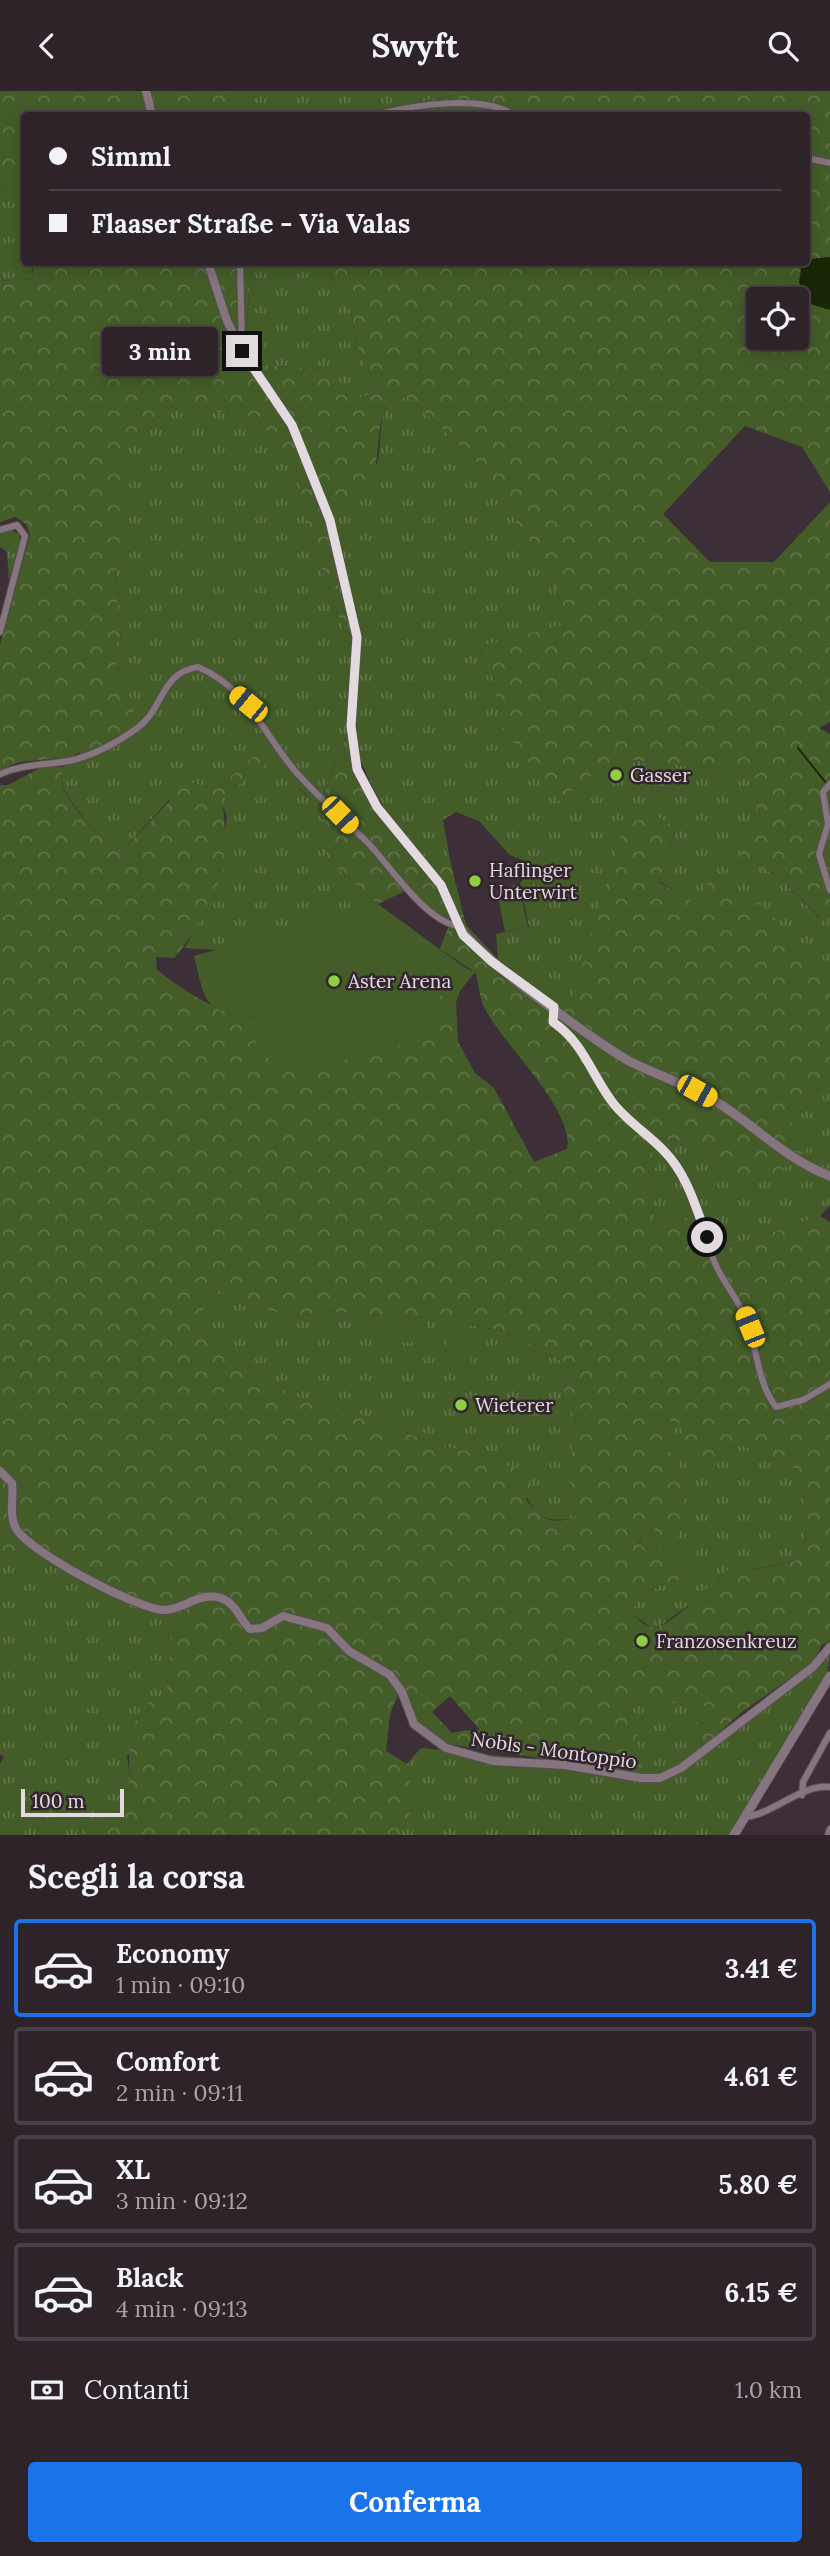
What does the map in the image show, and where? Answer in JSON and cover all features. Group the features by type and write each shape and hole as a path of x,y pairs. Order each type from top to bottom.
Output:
{"main road":[{"path":"459,926 463,935 491,961 631,1062 718,1103 797,1162 830,1176"},
{"path":"734,1835 830,1676"}],"street":[{"path":"146,91 151,112"},
{"path":"389,112 414,106 484,105 505,112"},
{"path":"810,159 830,163"},
{"path":"209,266 227,321 242,351 292,425 330,520 357,637 351,726 357,769 377,807 441,885 459,926"},
{"path":"240,266 242,351"},
{"path":"0,530 17,525 24,531 25,541 0,632"},
{"path":"0,774 24,765 67,761 103,750 145,722 173,677 184,669 198,667 248,704 297,773 372,847 407,890 450,925 459,926"},
{"path":"828,785 822,795 828,824 819,854 830,890"},
{"path":"554,1007 553,1022 564,1030 589,1060 613,1103 666,1153 686,1181 714,1263 737,1297 750,1327 767,1396 776,1407 803,1400 830,1384"},
{"name":"Nobls - Montoppio","path":"0,1471 12,1483 12,1514 16,1529 51,1560 151,1608 174,1609 196,1599 215,1597 231,1604 250,1629 262,1628 283,1616 327,1628 349,1651 394,1678 402,1692 410,1718 433,1741 477,1758 510,1763 565,1765 641,1778 660,1778 681,1768 809,1670 830,1647"},
{"path":"802,1795 803,1782 830,1733"},
{"path":"745,1817 760,1814 802,1795 830,1787"},
{"path":"828,1835 830,1829"}],"green space":[{"path":"0,91 222,91 234,112 21,112 21,190 0,185"},
{"path":"222,91 479,91 363,112 234,112"},
{"path":"479,91 830,91 830,257 810,260 810,112 363,112"},
{"path":"0,185 21,190 21,266 32,266 32,279 0,281"},
{"path":"33,266 251,266 246,337 261,365 323,369 361,398 382,393 358,351 350,308 316,266 803,266 801,268 806,287 746,287 746,350 809,350 809,297 811,304 830,310 830,492 802,447 745,426 663,514 710,562 774,562 830,502 830,722 819,728 830,734 830,910 825,906 820,917 776,874 737,860 751,830 758,801 746,773 615,758 559,801 503,729 485,645 570,623 544,563 477,462 411,399 396,397 388,404 380,427 375,470 365,493 356,501 323,518 349,632 344,631 310,535 295,464 256,418 175,405 122,442 122,541 115,577 121,640 110,648 133,706 134,726 112,743 80,752 71,757 66,765 61,758 19,762 0,770 0,644 30,535 26,524 16,517 0,522 0,281 32,279"},
{"path":"251,266 316,266 350,308 358,351 382,393 360,398 323,369 261,365 246,337"},
{"path":"396,397 411,399 477,462 544,563 570,623 559,801 615,758 747,773 758,801 751,830 738,860 776,874 819,917 825,905 830,910 830,978 764,908 710,876 699,906 659,881 676,829 569,1006 561,1006 498,959 496,934 529,927 520,884 527,872 522,860 510,855 479,821 456,812 443,820 450,860 431,860 389,816 371,785 348,730 319,806 327,859 378,904 217,950 185,948 224,868 223,840 227,817 220,799 269,761 313,801 264,748 216,789 193,783 167,802 120,853 85,820 65,790 62,776 66,763 133,706 110,648 121,640 115,577 122,541 122,442 175,405 256,418 295,464 310,535 344,631 348,632 323,518 374,469 379,454 385,410"},
{"path":"10,529 19,534 21,545 9,580 7,552 0,547 0,534"},
{"path":"348,730 355,771 380,805 431,860 450,860 466,925 498,959 561,1006 570,1006 624,825 654,814 676,828 659,882 699,905 710,876 764,907 830,978 830,1079 786,1116 808,1147 772,1180 732,1173 705,1147 658,1138 648,1140 656,1167 642,1177 656,1221 685,1216 716,1252 820,1216 830,1222 830,1641 822,1645 813,1662 742,1712 703,1747 694,1726 706,1706 631,1699 643,1774 428,1741 408,1721 398,1695 390,1714 386,1751 407,1764 414,1804 400,1835 80,1835 88,1817 117,1812 133,1795 129,1769 132,1732 142,1710 151,1699 165,1699 176,1612 136,1607 102,1587 15,1551 0,1561 0,785 8,785 42,767 64,767 62,781 76,809 87,823 120,853 181,789 193,783 216,789 264,748 270,747 317,798 314,801 269,762 220,799 225,843 221,877 187,941 174,958 156,957 157,970 216,1007 256,1018 440,1014 440,994 456,1003 458,1042 475,1073 494,1088 534,1162 567,1149 566,1133 560,1115 485,1009 475,972 440,949 449,925 407,890 378,904 327,859 319,807","holes":["219,1290 245,1306 298,1316 324,1311 427,1318 505,1331 566,1363 563,1406 576,1416 569,1481 576,1517 560,1521 548,1519 538,1512 526,1500 533,1486 516,1467 497,1465 482,1454 440,1446 354,1412 292,1396 203,1334 203,1300","666,1419 679,1423 692,1462 712,1462 728,1445 744,1446 794,1468 804,1503 806,1527 802,1550 796,1561 753,1570 750,1563 731,1569 720,1575 668,1622 651,1627 633,1615 636,1596 669,1582 689,1578 692,1572 666,1549 648,1551 638,1543 651,1526 663,1542 676,1539 685,1522 681,1509 687,1492 677,1474 680,1462 662,1443","450,1696 479,1729 475,1733 467,1730 452,1733 432,1712"]},
{"path":"518,884 528,927 505,932 497,891"},
{"name":"Aster Arena","path":"378,904 464,967 475,972 460,991 456,1003 440,994 440,1014 434,1031 401,1045 357,1057 312,1065 292,1065 274,1062 256,1046 256,1018 216,1008 205,995 194,956"},
{"path":"830,1079 830,1205 820,1216 716,1252 685,1216 656,1221 642,1177 656,1167 647,1140 658,1138 705,1147 732,1173 786,1116"},
{"path":"219,1290 245,1306 298,1316 324,1311 427,1318 505,1331 566,1363 563,1405 576,1416 569,1481 576,1517 562,1520 541,1515 529,1500 516,1467 497,1465 482,1454 440,1446 354,1412 292,1396 203,1334 203,1300"},
{"path":"379,1319 426,1319 426,1342 377,1343"},
{"path":"444,1321 468,1324 471,1365 448,1367"},
{"path":"666,1418 679,1423 712,1461 727,1445 744,1446 794,1468 804,1503 806,1527 802,1550 796,1561 719,1576 705,1593 660,1626 651,1627 633,1615 636,1596 669,1582 689,1578 638,1544 651,1526 681,1509 687,1492 677,1474 680,1462 662,1443"},
{"path":"15,1551 102,1587 176,1612 165,1699 127,1756 133,1795 117,1812 88,1817 80,1835 0,1835 0,1764 4,1757 0,1754 0,1561"},
{"path":"830,1655 827,1674 730,1835 400,1835 414,1804 407,1764 421,1748 574,1763 642,1774 631,1698 707,1706 694,1726 705,1752"}],"shaded area":[{"path":"830,257 830,310 811,304 809,287 801,287 799,283 801,268 810,266 810,261"}],"waterway":[{"path":"798,748 826,783"}],"place":[{"name":"Gasser","path":"616,775"},
{"name":"Haflinger Unterwirt","path":"475,881"},
{"name":"Aster Arena","path":"334,981"},
{"name":"Wieterer","path":"461,1405"},
{"name":"Franzosenkreuz","path":"642,1641"}],"route":[{"path":"242,351 292,425 330,520 357,637 351,739 357,769 377,807 441,885 463,935 491,961 554,1007 551,1014 553,1022 564,1030 589,1060 613,1103 666,1153 686,1181 707,1237"}]}
